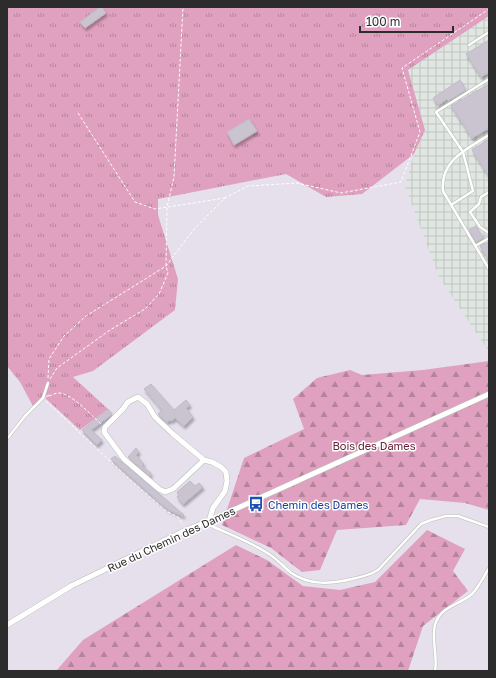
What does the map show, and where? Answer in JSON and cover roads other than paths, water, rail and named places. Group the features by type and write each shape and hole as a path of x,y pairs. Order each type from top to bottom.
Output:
{"street":[{"name":"Rue du Chemin des Dames","path":"7,625 71,586 186,530 207,522 489,394"},
{"path":"204,460 173,489 165,492 159,490 124,458 104,432 104,427 123,409 128,402 138,397 147,404 155,417 168,430 204,460 221,467 226,472 227,482 225,491 213,508 207,522"}],"lane":[{"path":"469,45 489,32"},
{"path":"451,205 473,191 463,152 436,112 489,79"},
{"path":"489,135 453,158 444,172 442,181 443,191 489,269"},
{"path":"489,192 481,197 478,204 470,212 480,227 489,233"},
{"path":"476,246 489,238"},
{"path":"7,439 25,416 43,398 48,383"},
{"path":"207,522 270,554 291,572 303,579 320,583 336,583 370,575 378,570 421,524 431,520 446,516 458,516 489,527"},
{"path":"435,671 437,663 433,637 435,623 448,607 473,593 489,568"}],"place":[{"name":"Chemin des Dames","path":"256,504"}],"park label":[{"name":"Bois des Dames","path":"374,445"}]}
